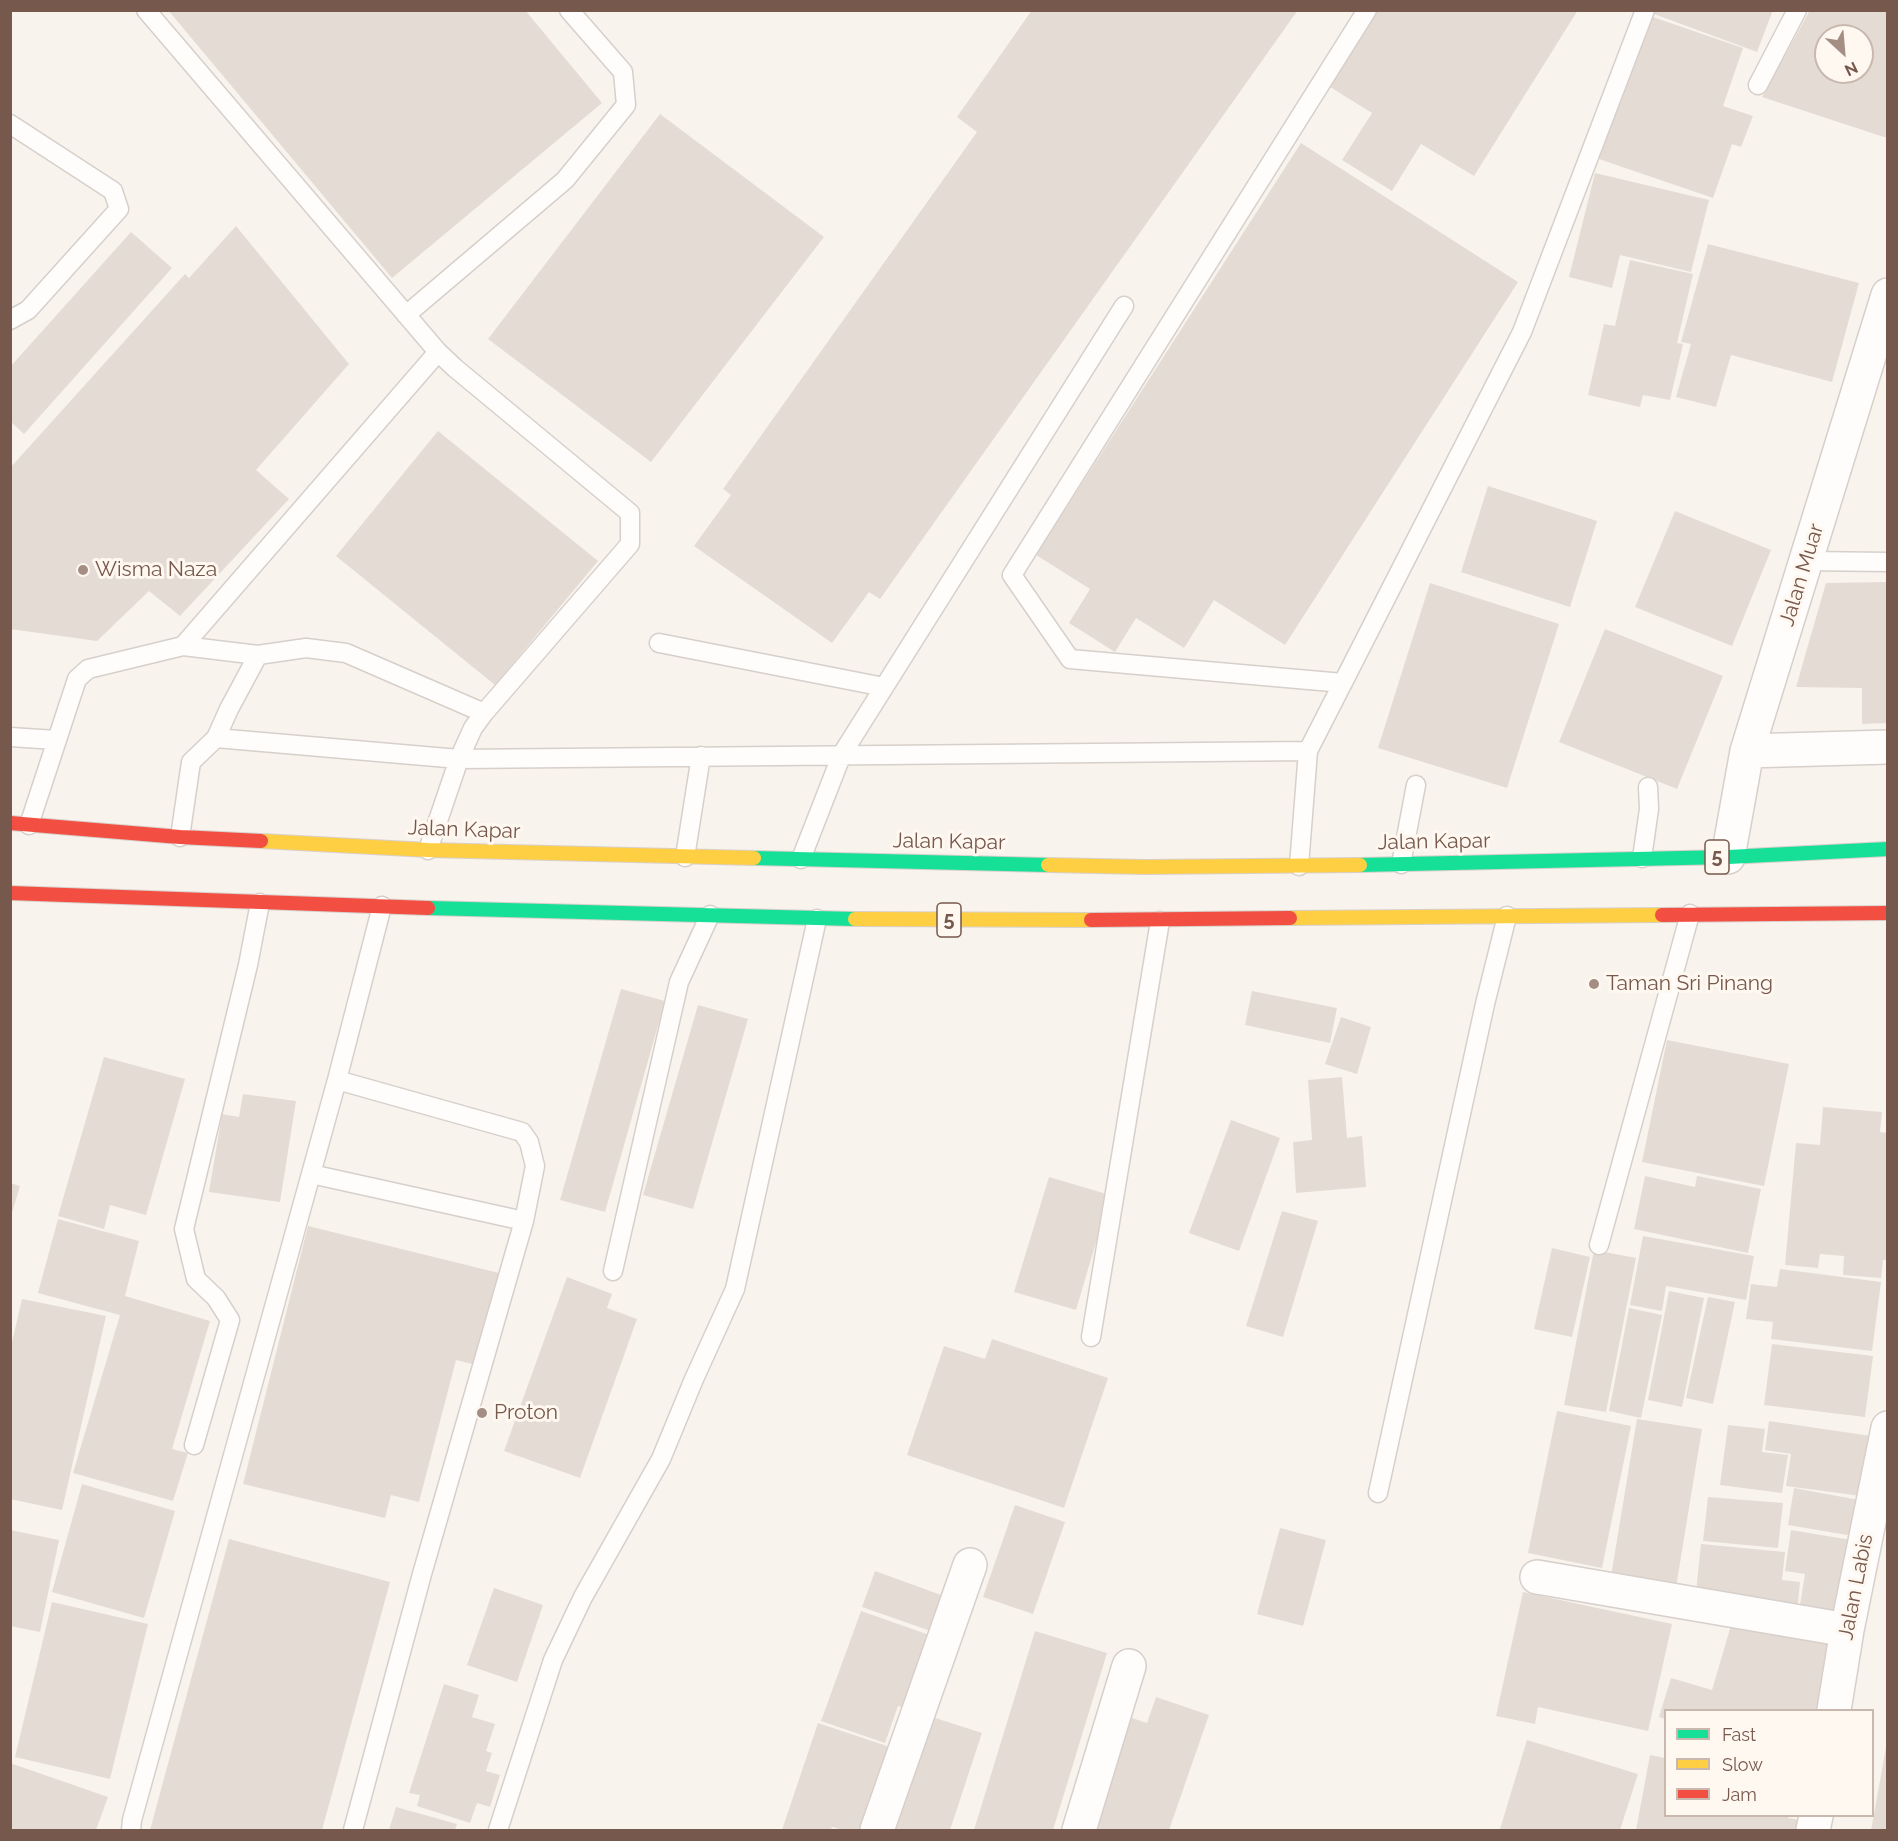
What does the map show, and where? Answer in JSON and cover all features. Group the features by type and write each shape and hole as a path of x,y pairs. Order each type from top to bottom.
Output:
{"highway":[{"name":"Jalan Kapar","path":"10,823 180,837 428,850 1145,867 1728,857 1887,849"},
{"name":"5","path":"10,893 260,903 817,919 1160,921 1887,913"}],"street":[{"name":"Jalan Muar","path":"1728,857 1747,751 1806,561 1877,361 1887,295"},
{"path":"1747,751 1887,747"},
{"name":"Jalan Labis","path":"1833,1709 1847,1630 1886,1444"},
{"path":"877,1830 970,1564"},
{"path":"1537,1577 1847,1630"},
{"path":"1079,1830 1129,1666"}],"lane":[{"path":"146,10 438,352 455,369 630,513 630,544 473,728 459,759 428,850"},
{"path":"406,315 565,180 626,105 623,72 569,10"},
{"path":"1343,683 1070,659 1012,575 1367,10"},
{"path":"1299,866 1308,751 1522,332 1645,10"},
{"path":"1758,85 1797,10"},
{"path":"10,124 113,191 119,209 28,310 10,320"},
{"path":"801,859 842,754 1124,306"},
{"path":"183,646 438,352"},
{"path":"1806,561 1887,562"},
{"path":"659,643 884,687"},
{"path":"29,825 77,679 88,669 183,646 258,655 306,648 346,653 484,713"},
{"path":"180,837 191,762 216,738 258,655"},
{"path":"10,737 56,740"},
{"path":"216,738 459,759 1308,751"},
{"path":"685,857 701,756"},
{"path":"1401,864 1416,786"},
{"path":"1641,858 1649,808 1648,787"},
{"path":"195,1445 230,1320 216,1298 196,1279 184,1229 248,965 260,903"},
{"path":"131,1830 337,1080 382,906"},
{"path":"1599,1245 1690,914"},
{"path":"613,1271 679,982 710,915"},
{"path":"1378,1493 1485,1004 1507,916"},
{"path":"498,1830 553,1660 582,1598 661,1459 735,1289 817,919"},
{"path":"1091,1337 1160,921"},
{"path":"337,1080 522,1132 529,1142 535,1166 524,1221 422,1574 353,1830"},
{"path":"311,1174 524,1221"}],"building":[{"path":"168,10 525,10 602,103 392,278"},
{"path":"1032,10 1298,10 880,599 869,592 832,643 694,546 731,495 723,489 977,132 957,117"},
{"path":"1378,10 1578,10 1474,176 1421,144 1392,191 1342,160 1372,113 1330,87"},
{"path":"1656,10 1773,10 1757,52 1654,14"},
{"path":"1810,10 1887,10 1887,138 1762,97"},
{"path":"1650,16 1743,48 1723,106 1753,116 1741,147 1732,144 1713,198 1599,159"},
{"path":"660,114 824,237 651,462 488,339"},
{"path":"1301,143 1518,282 1285,645 1214,600 1184,648 1136,618 1115,652 1069,623 1090,589 1036,555"},
{"path":"1595,173 1709,200 1691,272 1620,255 1612,288 1569,277"},
{"path":"236,226 349,364 256,470 289,499 180,616 149,591 97,641 10,629 10,468 185,274 189,278"},
{"path":"131,232 172,268 24,434 10,421 10,367"},
{"path":"1708,244 1859,283 1832,382 1731,355 1716,407 1676,397 1691,344 1681,342"},
{"path":"1630,260 1693,274 1677,343 1683,344 1670,400 1643,395 1640,407 1588,395 1604,324 1615,326"},
{"path":"438,431 598,561 495,685 336,556"},
{"path":"1488,486 1597,521 1570,607 1461,572"},
{"path":"1675,511 1771,550 1732,646 1635,607"},
{"path":"1887,582 1887,723 1862,724 1862,688 1796,687 1826,583"},
{"path":"1430,583 1559,624 1507,788 1378,748"},
{"path":"1605,629 1723,676 1677,789 1559,742"},
{"path":"621,989 665,1001 605,1212 560,1200"},
{"path":"1252,991 1337,1008 1330,1043 1245,1025"},
{"path":"698,1005 748,1019 693,1209 643,1195"},
{"path":"1341,1017 1371,1027 1357,1074 1325,1064"},
{"path":"1667,1040 1789,1064 1764,1186 1642,1162"},
{"path":"104,1057 185,1079 146,1215 110,1205 104,1229 58,1216"},
{"path":"1342,1077 1347,1138 1362,1136 1366,1187 1296,1193 1293,1142 1312,1140 1308,1080"},
{"path":"243,1094 296,1101 280,1202 209,1192 222,1114 239,1117"},
{"path":"1823,1107 1882,1112 1880,1132 1887,1133 1887,1260 1883,1260 1881,1278 1843,1275 1844,1256 1820,1254 1818,1268 1785,1265 1796,1143 1820,1145"},
{"path":"1231,1120 1280,1138 1239,1251 1189,1233"},
{"path":"1645,1176 1695,1187 1697,1176 1761,1189 1748,1253 1634,1229"},
{"path":"1049,1177 1110,1195 1076,1310 1014,1292"},
{"path":"10,1183 20,1186 11,1216 10,1215"},
{"path":"1282,1211 1318,1221 1283,1337 1246,1326"},
{"path":"58,1219 139,1241 125,1296 210,1321 172,1449 188,1453 173,1501 73,1473 120,1315 38,1293"},
{"path":"308,1226 499,1273 476,1365 456,1360 419,1502 391,1495 385,1518 243,1484"},
{"path":"1643,1236 1754,1256 1746,1300 1666,1286 1662,1311 1630,1305"},
{"path":"1552,1248 1590,1257 1572,1337 1534,1329"},
{"path":"1594,1250 1636,1258 1606,1412 1564,1405"},
{"path":"1780,1269 1881,1282 1872,1351 1771,1339 1773,1322 1746,1319 1751,1284 1777,1287"},
{"path":"567,1277 612,1294 607,1308 637,1319 580,1478 504,1451"},
{"path":"1669,1291 1704,1298 1682,1407 1648,1400"},
{"path":"1708,1297 1735,1302 1713,1404 1686,1398"},
{"path":"22,1299 106,1316 62,1510 10,1499 10,1351"},
{"path":"1629,1308 1662,1315 1641,1418 1609,1411"},
{"path":"992,1339 1108,1378 1064,1508 907,1455 944,1346 985,1359"},
{"path":"1772,1344 1873,1356 1865,1417 1764,1405"},
{"path":"1557,1411 1631,1426 1602,1568 1528,1553"},
{"path":"1637,1419 1702,1429 1676,1587 1611,1576"},
{"path":"1769,1421 1871,1436 1861,1496 1786,1486 1791,1454 1765,1450"},
{"path":"1728,1425 1765,1429 1762,1452 1788,1455 1782,1493 1720,1485"},
{"path":"82,1484 175,1511 144,1618 52,1592"},
{"path":"1794,1488 1859,1500 1853,1536 1788,1525"},
{"path":"1708,1497 1783,1503 1778,1548 1703,1541"},
{"path":"1015,1505 1065,1522 1033,1614 983,1597"},
{"path":"1280,1528 1326,1540 1303,1626 1257,1614"},
{"path":"10,1530 59,1540 40,1632 10,1626"},
{"path":"1791,1530 1851,1540 1839,1618 1799,1611 1805,1574 1785,1571"},
{"path":"229,1539 390,1582 322,1830 150,1830"},
{"path":"1701,1544 1785,1552 1782,1580 1800,1582 1797,1613 1695,1602"},
{"path":"875,1571 955,1600 942,1635 862,1607"},
{"path":"494,1588 543,1605 517,1682 467,1665"},
{"path":"1523,1592 1672,1624 1648,1731 1538,1707 1535,1724 1496,1716"},
{"path":"52,1602 148,1624 110,1779 15,1757"},
{"path":"861,1611 935,1637 909,1709 898,1706 885,1743 821,1721"},
{"path":"1734,1615 1838,1645 1819,1709 1664,1709 1664,1719 1659,1717 1671,1678 1712,1690"},
{"path":"1035,1631 1107,1653 1053,1830 974,1830"},
{"path":"444,1684 479,1695 472,1717 495,1724 486,1751 492,1753 486,1771 500,1775 490,1807 477,1803 470,1823 417,1806 420,1795 409,1793"},
{"path":"1156,1697 1209,1715 1169,1830 1086,1830 1126,1716 1147,1723"},
{"path":"926,1715 982,1733 950,1830 889,1830"},
{"path":"818,1723 893,1748 865,1830 843,1830 832,1827 831,1830 782,1830"},
{"path":"1527,1740 1638,1774 1620,1830 1500,1829"},
{"path":"1886,1747 1887,1830 1871,1830"},
{"path":"1650,1755 1664,1758 1664,1817 1788,1817 1800,1820 1798,1830 1636,1830"},
{"path":"10,1763 108,1797 96,1830 10,1830"},
{"path":"396,1807 457,1824 455,1830 389,1830"}],"traffic: fast":[{"path":"1360,865 1728,857 1888,849"},
{"path":"754,858 1048,865"},
{"path":"428,908 855,919"}],"traffic: slow":[{"path":"261,841 428,850 754,858"},
{"path":"1048,865 1145,867 1360,865"},
{"path":"1290,918 1662,915"},
{"path":"855,919 1091,920"}],"traffic: jam":[{"path":"10,823 180,837 261,841"},
{"path":"10,893 428,908"},
{"path":"1662,915 1888,913"},
{"path":"1091,920 1290,918"}],"place":[{"name":"Wisma Naza","path":"83,570"},
{"name":"Taman Sri Pinang","path":"1594,984"},
{"name":"Proton","path":"482,1413"}]}
